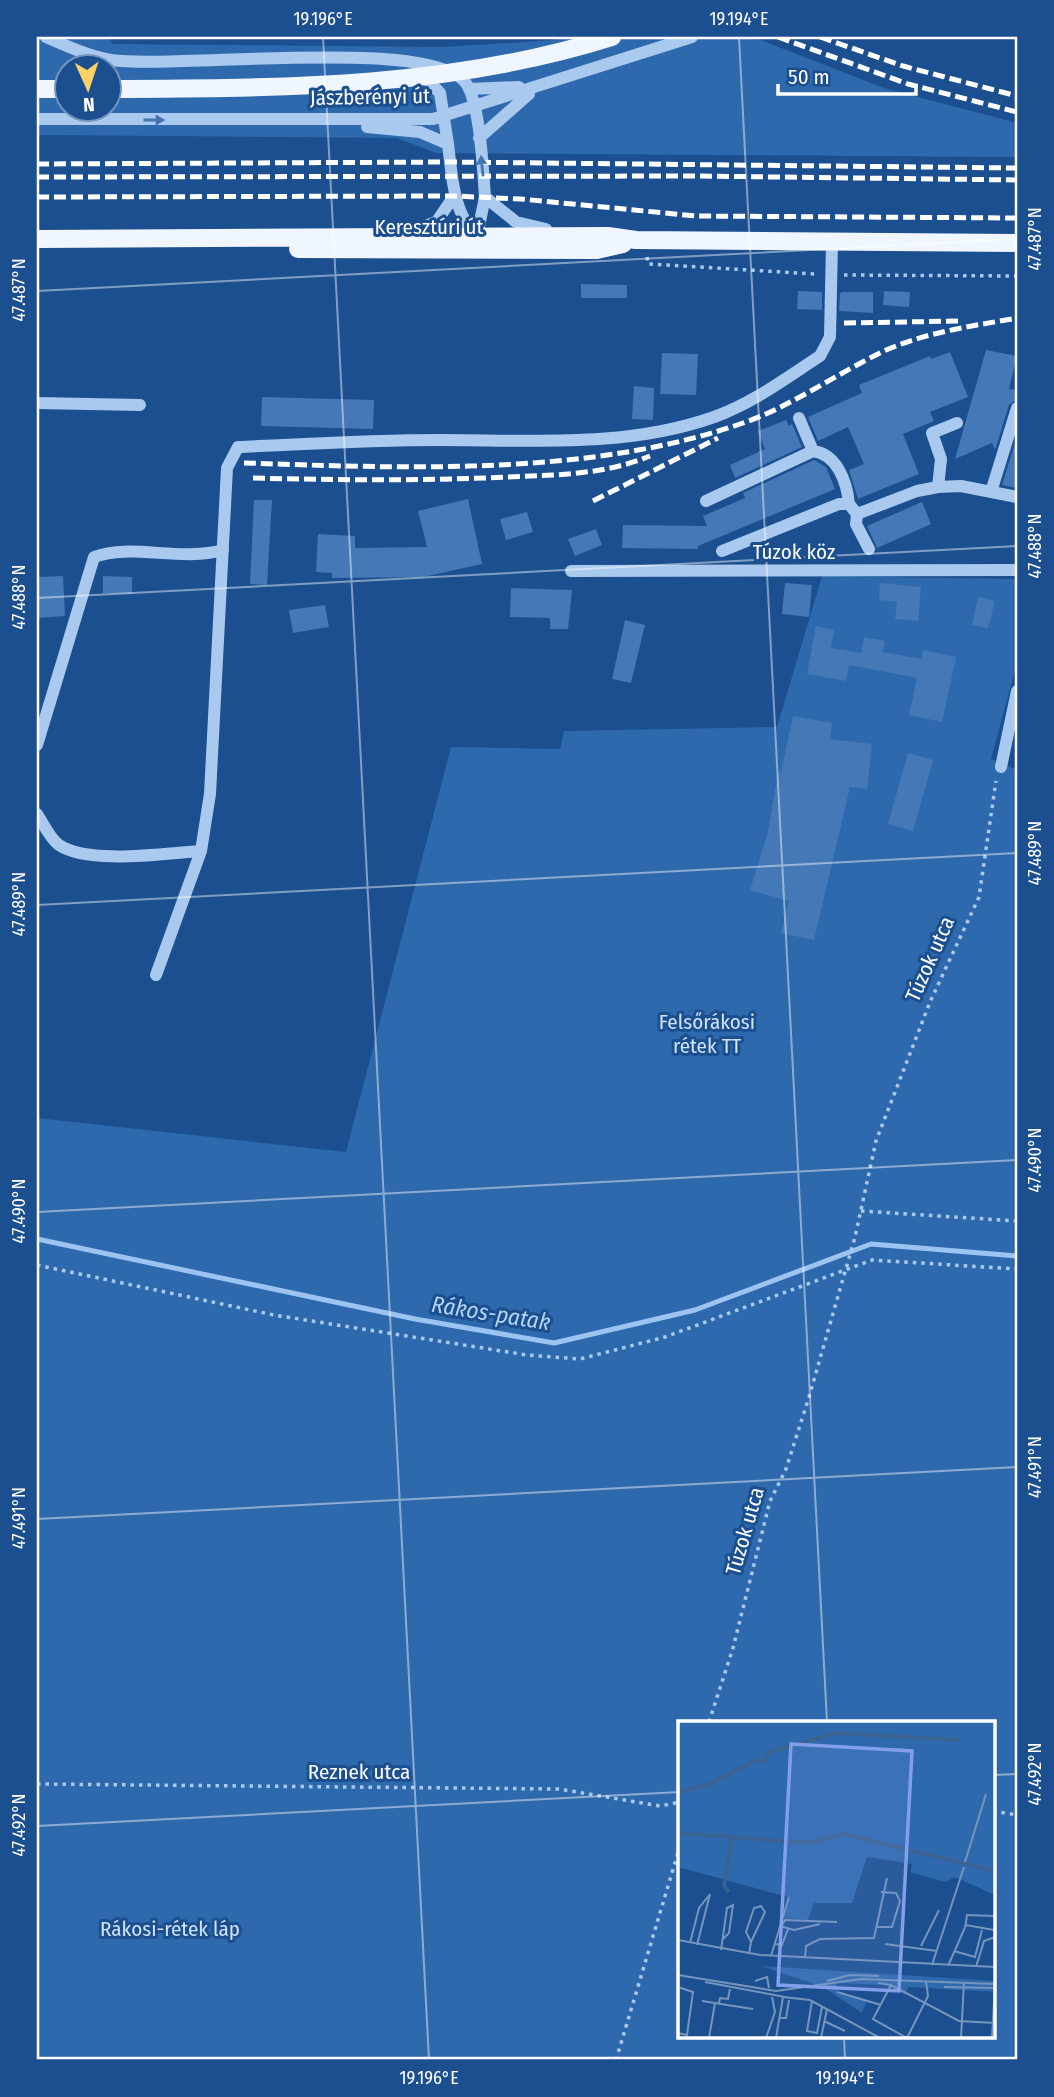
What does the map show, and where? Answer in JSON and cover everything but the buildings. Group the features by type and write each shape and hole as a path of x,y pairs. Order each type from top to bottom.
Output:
{"main road":[{"name":"Jászberényi út","path":"122,89 281,88 418,78 470,70 612,37"},
{"name":"Keresztúri út","path":"37,239 608,236 640,241 1017,243"},
{"name":"Keresztúri út","path":"222,238 303,249 597,250 640,241"}],"street":[{"name":"Jászberényi út","path":"46,37 72,42 100,58 130,61 389,60"},
{"name":"Jászberényi út","path":"37,119 311,121 445,117 692,37"},
{"path":"389,60 443,68 458,75 469,89 480,138 485,197 477,236"},
{"path":"389,60 424,74 434,84 444,102 454,196 477,236 498,250"},
{"path":"469,89 541,85"},
{"path":"480,138 505,112 541,85"},
{"path":"311,121 420,132 448,144"},
{"path":"396,236 430,226 444,213 454,196"},
{"path":"485,197 504,215 526,227 587,229 608,236"},
{"path":"156,975 201,852 210,794 227,468 238,447 369,440 598,439 670,429 712,418 743,405 820,356 830,337 832,242"},
{"path":"37,403 140,405"},
{"path":"991,492 1017,408"},
{"path":"799,418 813,451"},
{"path":"938,487 941,459 932,433 957,423"},
{"path":"706,500 813,451 825,453 833,458 853,509 856,524 869,549"},
{"path":"722,551 839,504 853,509 917,491 961,486 1017,497"},
{"path":"37,745 94,557 117,552 201,556 223,550"},
{"name":"Túzok köz","path":"571,571 1017,570"},
{"path":"1001,767 1017,691"},
{"path":"37,814 57,844 72,851 97,855 201,852"}],"path":[{"path":"640,241 648,264 832,275 1017,276"},
{"name":"Túzok utca","path":"710,1721 733,1648 770,1501 786,1469 810,1397 855,1237 876,1141 930,1002 979,897 996,779 1001,767"},
{"path":"861,1211 1017,1221"},
{"path":"37,1265 274,1315 527,1355 580,1359 665,1337 872,1260 1017,1269"},
{"name":"Reznek utca","path":"37,1784 559,1789 660,1806 678,1802"},
{"path":"995,1811 1017,1815"},
{"path":"616,2060 678,1853"}],"green space":[{"path":"37,37 109,37 113,44 444,47 554,40 554,37 753,37 884,88 1017,123 1017,157 436,153 397,138 37,135"},
{"name":"Felsőrákosi rétek TT","path":"822,576 1017,579 1017,663 991,759 1017,770 1017,2060 37,2060 37,1118 346,1152 451,747 560,749 564,731 777,727"}],"waterway":[{"name":"Rákos-patak","path":"37,1239 415,1319 554,1343 695,1310 871,1244 1017,1256"}],"railway":[{"path":"778,37 908,84 1017,112"},
{"path":"820,37 903,66 1017,96"},
{"path":"37,164 450,162 1017,168"},
{"path":"37,177 698,176 1017,180"},
{"path":"37,197 454,196 521,199 696,216 1017,218"},
{"path":"244,463 432,467 560,461 623,453 684,440 761,416 900,344 950,330 1017,318"},
{"path":"844,323 961,321"},
{"path":"593,501 718,438"},
{"path":"253,478 412,480 543,476 615,467 650,456"}],"park label":[{"name":"Rákosi-rétek láp","path":"170,1929"}]}
